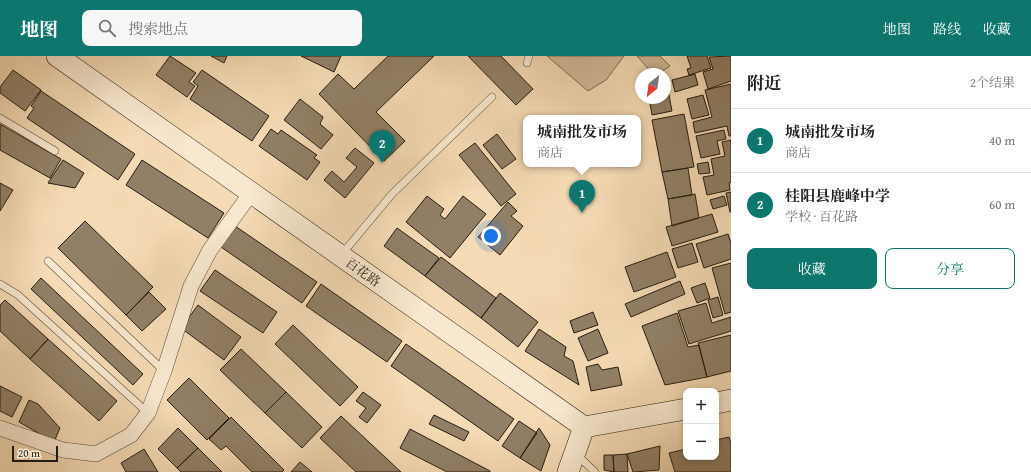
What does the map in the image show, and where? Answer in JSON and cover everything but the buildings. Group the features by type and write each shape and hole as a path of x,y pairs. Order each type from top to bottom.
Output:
{"main road":[{"name":"百花路","path":"58,56 584,427"},
{"path":"719,402 731,400"},
{"path":"568,472 584,427 683,410"}],"street":[{"path":"0,428 63,450 96,454 131,435 148,413 164,371 191,286 210,250 251,193"}],"lane":[{"path":"341,256 392,194 492,96"},
{"path":"0,118 55,151"},
{"path":"48,261 164,371"},
{"path":"0,284 18,295 148,413"},
{"path":"575,453 595,472"}],"shaded area":[{"path":"547,56 624,56 606,80 588,91"},
{"path":"637,56 660,56 670,66 667,68 648,68"}],"place":[{"name":"桂阳县鹿峰中学","path":"382,163"},
{"name":"城南批发市场","path":"582,213"}]}
